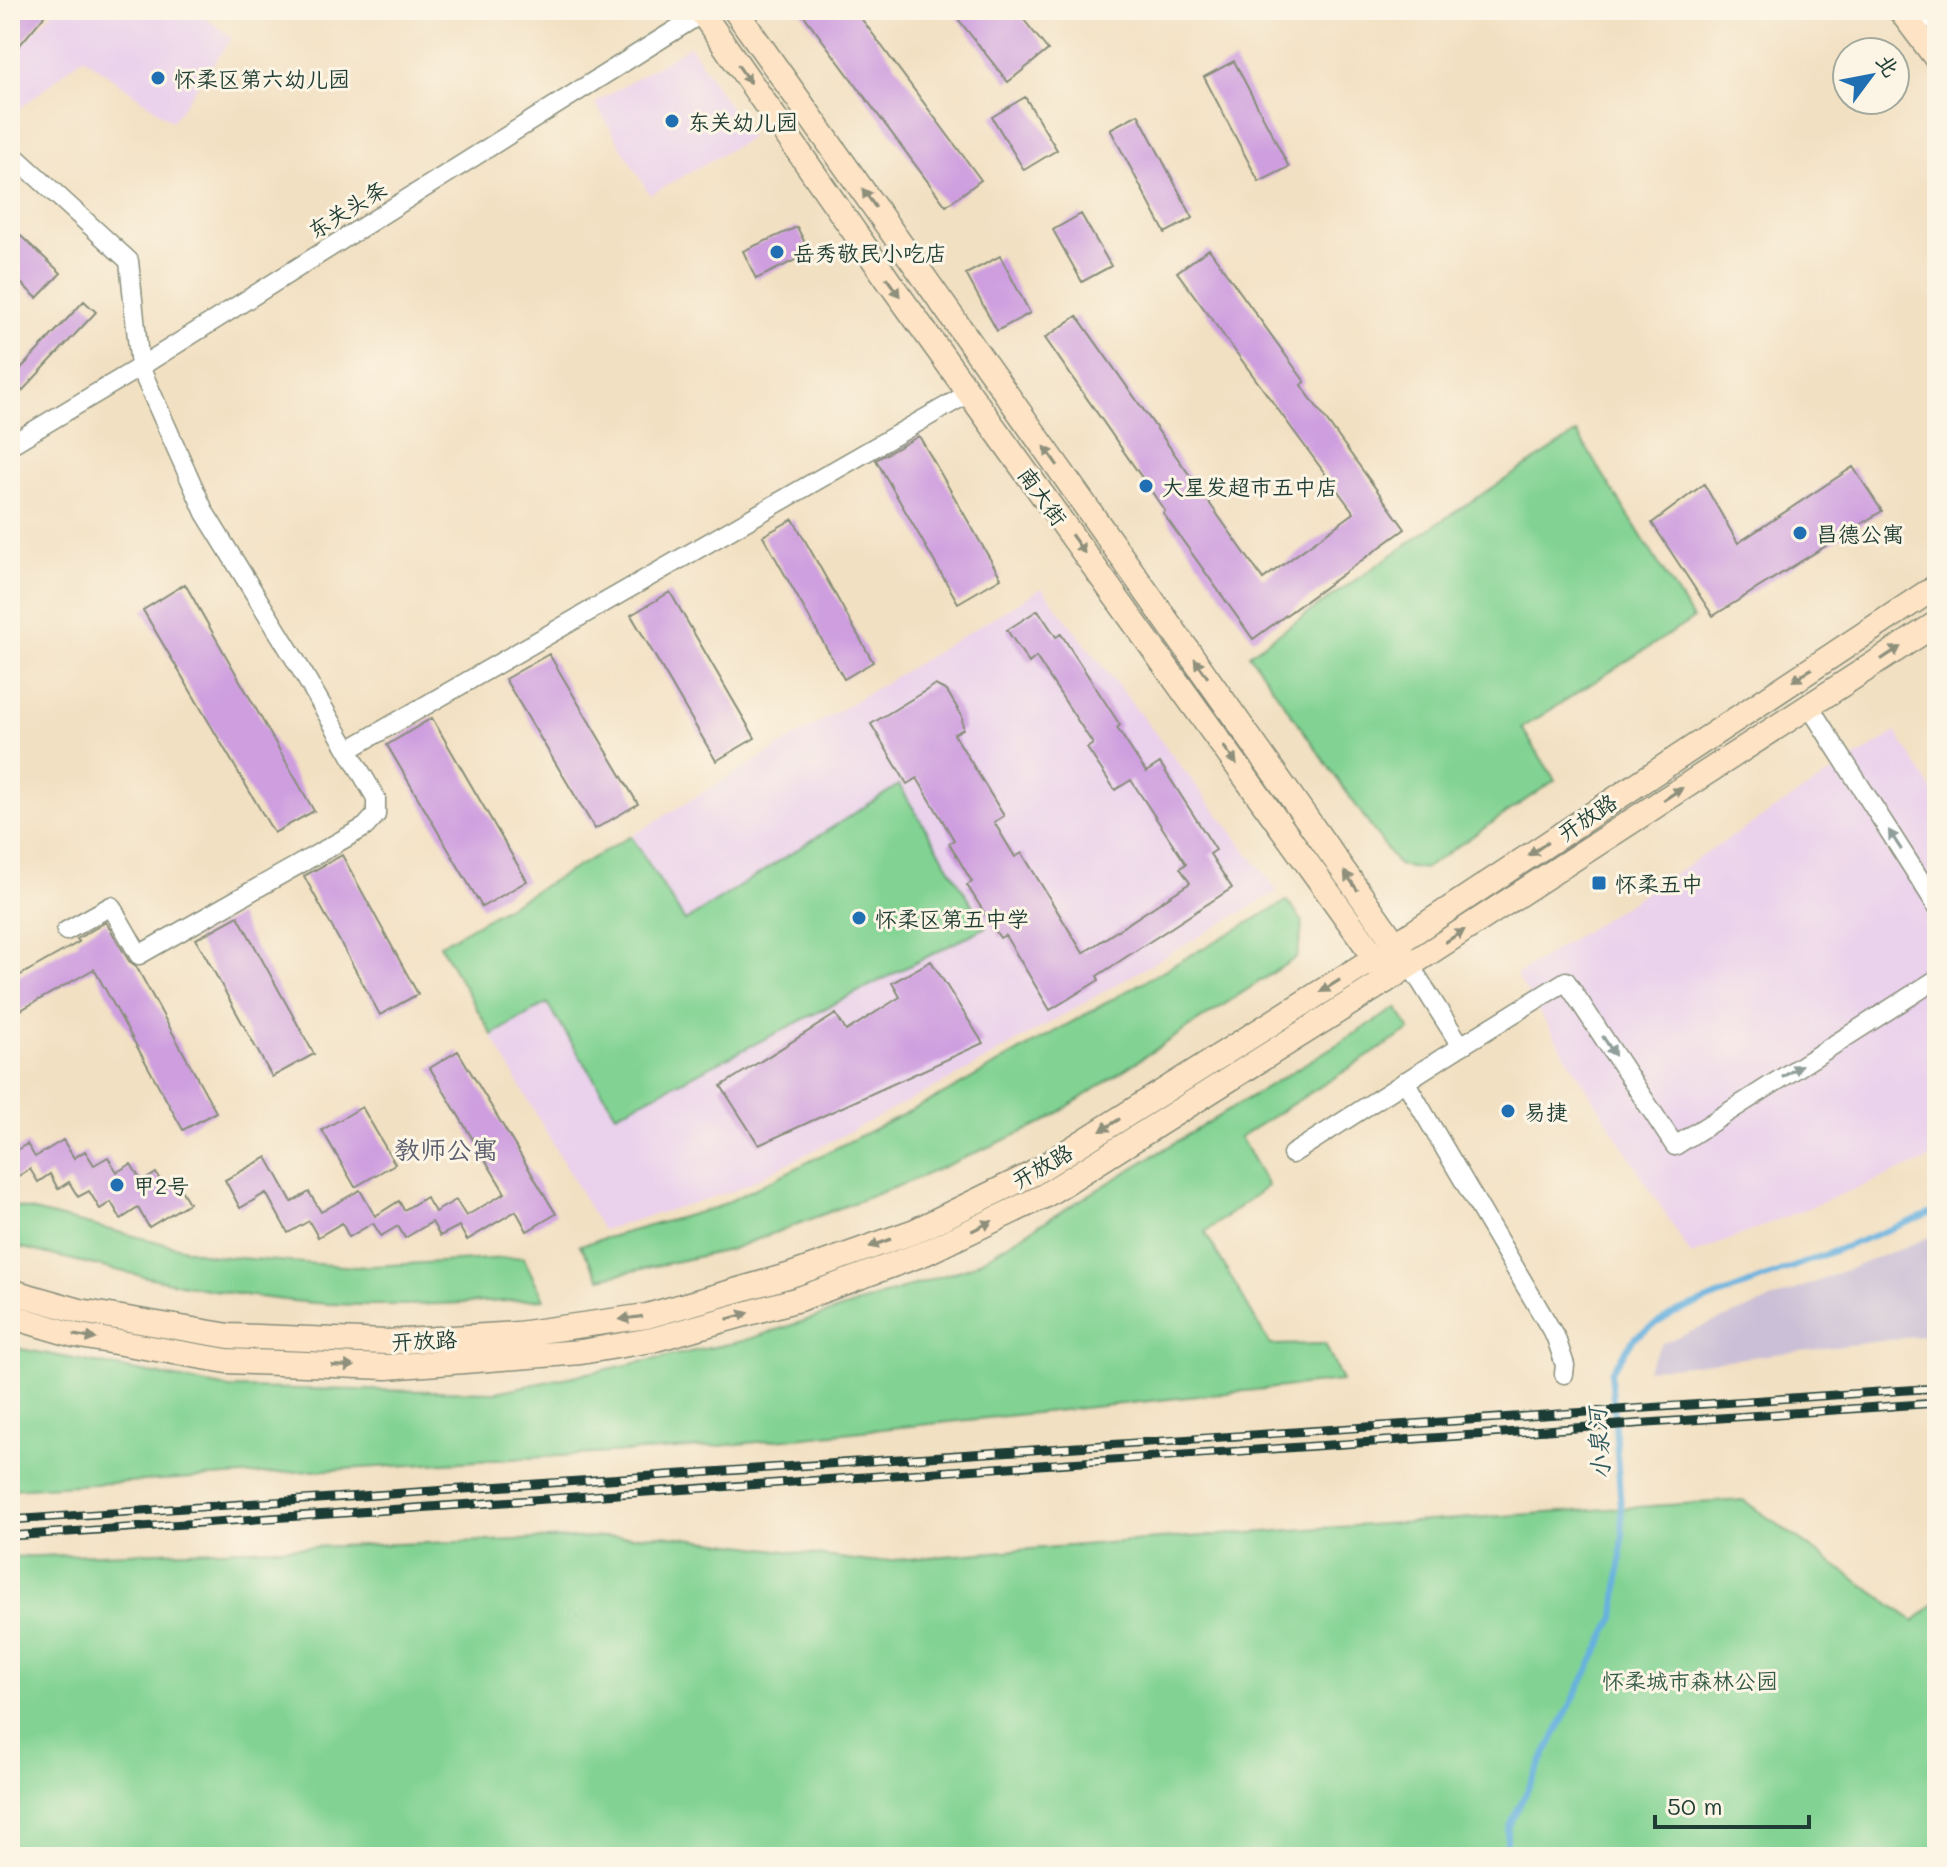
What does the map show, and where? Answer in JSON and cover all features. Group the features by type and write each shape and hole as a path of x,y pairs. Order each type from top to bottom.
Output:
{"main road":[{"name":"南大街","path":"735,10 1400,971"},
{"path":"1900,10 1937,59"},
{"name":"南大街","path":"703,11 969,393 1386,951"},
{"name":"开放路","path":"10,1291 80,1311 229,1336 387,1342 431,1340 518,1334 647,1316 791,1275 915,1231 1032,1174 1386,951 1937,586"},
{"name":"开放路","path":"10,1316 74,1335 227,1361 387,1367 581,1352 652,1340 799,1299 925,1253 1044,1196 1400,971 1937,623"}],"street":[{"name":"东关头条","path":"10,445 140,367 703,11"},
{"path":"10,152 129,261 140,367 205,513 376,798 376,815 365,827 139,955 111,906 66,931"},
{"path":"348,750 969,393"},
{"path":"1809,706 1937,906"},
{"path":"1400,971 1461,1046"},
{"path":"1292,1154 1566,981 1675,1146 1937,979"},
{"path":"1405,1081 1556,1338 1565,1365 1564,1374"}],"shaded area":[{"name":"怀柔区第六幼儿园","path":"54,10 195,10 232,38 172,121 83,57 21,108 10,97 10,60"},
{"name":"东关幼儿园","path":"690,46 750,138 650,195 595,103"},
{"name":"怀柔区第五中学","path":"1042,588 1278,891 959,1075 736,1190 602,1230 440,945 631,836"},
{"path":"1896,732 1937,798 1937,1156 1691,1255 1516,975"},
{"path":"1937,1234 1937,1334 1646,1370 1662,1343"}],"green space":[{"path":"1577,433 1693,619 1522,728 1555,780 1424,869 1398,865 1249,654 1432,527"},
{"path":"899,785 986,927 616,1114 547,1003 492,1035 440,945 631,836 685,921"},
{"path":"1287,901 1303,922 1297,957 1041,1124 911,1181 729,1250 600,1278 580,1245 718,1207 942,1095"},
{"path":"1397,1008 1410,1030 1240,1137 1268,1186 1205,1232 1270,1345 1325,1344 1342,1381 709,1447 10,1489 10,1347 229,1388 496,1392 743,1341 970,1267"},
{"path":"10,1205 214,1256 356,1267 523,1257 544,1299 371,1305 314,1303 237,1294 123,1272 10,1245"},
{"name":"怀柔城市森林公园","path":"1743,1500 1914,1621 1937,1602 1937,1857 10,1857 10,1557 664,1535 870,1562 1144,1540"}],"building":[{"path":"10,10 49,10 10,57"},
{"path":"800,10 855,10 981,180 946,206"},
{"path":"951,10 1016,10 1048,50 1008,82"},
{"path":"1234,61 1289,167 1259,182 1204,77"},
{"path":"1025,97 1057,150 1024,170 992,117"},
{"path":"1138,114 1193,218 1165,233 1110,129"},
{"path":"1081,214 1111,266 1082,282 1053,230"},
{"path":"10,226 61,273 37,298 10,273"},
{"name":"岳秀敬民小吃店","path":"797,227 810,253 756,279 743,251"},
{"path":"1209,249 1305,382 1301,385 1405,529 1253,639 1163,513 1165,511 1045,338 1077,316 1263,579 1354,513 1177,272"},
{"path":"1000,256 1030,313 997,331 966,274"},
{"path":"84,301 96,312 10,404 10,380"},
{"path":"919,436 1001,578 958,603 876,460"},
{"name":"昌德公寓","path":"1853,467 1882,511 1713,616 1652,523 1704,484 1738,543"},
{"path":"793,519 873,662 844,679 763,536"},
{"path":"185,584 314,811 274,833 143,610"},
{"path":"670,592 755,738 716,761 631,615"},
{"path":"1038,610 1056,637 1061,634 1120,725 1117,728 1146,772 1160,763 1216,850 1210,854 1232,888 1050,1010 1005,935 1000,938 967,885 972,882 949,843 954,840 917,778 907,784 871,724 935,685 947,691 962,716 963,729 954,734 1004,816 994,822 1015,857 1022,853 1083,953 1190,883 1180,868 1186,864 1131,780 1115,790 1087,748 1093,744 1036,657 1029,663 1007,630"},
{"path":"549,654 638,804 595,829 505,679"},
{"path":"432,718 527,881 482,907 387,745"},
{"path":"342,855 418,994 380,1015 304,876"},
{"path":"238,916 314,1054 272,1077 196,939"},
{"path":"106,922 129,961 136,966 216,1112 183,1130 94,969 10,1016 10,981 79,942 77,939"},
{"path":"931,961 983,1043 759,1145 721,1086 836,1014 846,1031 900,997 892,983"},
{"path":"458,1051 556,1214 527,1231 516,1211 467,1240 459,1226 440,1236 432,1222 405,1238 398,1226 381,1236 373,1223 349,1237 342,1223 318,1237 309,1221 288,1233 266,1193 240,1208 225,1180 267,1157 292,1202 309,1192 321,1212 360,1190 375,1216 399,1201 404,1210 426,1197 435,1212 456,1200 466,1216 505,1193 430,1068"},
{"path":"362,1107 395,1164 355,1187 322,1130"},
{"name":"甲2号","path":"63,1140 74,1158 85,1151 94,1165 108,1157 117,1172 131,1164 142,1182 156,1173 164,1188 176,1181 189,1203 149,1227 138,1208 121,1219 111,1202 100,1209 89,1191 78,1197 69,1182 58,1189 50,1174 38,1182 30,1169 10,1181 10,1154 27,1144 35,1157"}],"waterway":[{"name":"小泉河","path":"1507,1857 1507,1830 1615,1617 1623,1535 1611,1372 1635,1337 1672,1314 1937,1211"}],"railway":[{"path":"10,1520 1937,1388"},
{"path":"10,1536 1937,1403"}],"place":[{"name":"怀柔区第六幼儿园","path":"158,78"},
{"name":"东关幼儿园","path":"672,121"},
{"name":"岳秀敬民小吃店","path":"777,252"},
{"name":"大星发超市五中店","path":"1146,486"},
{"name":"昌德公寓","path":"1800,533"},
{"name":"怀柔五中","path":"1599,883"},
{"name":"怀柔区第五中学","path":"859,918"},
{"name":"易捷","path":"1508,1111"},
{"name":"甲2号","path":"117,1185"}],"district":[{"name":"教师公寓","path":"446,1149"}]}
